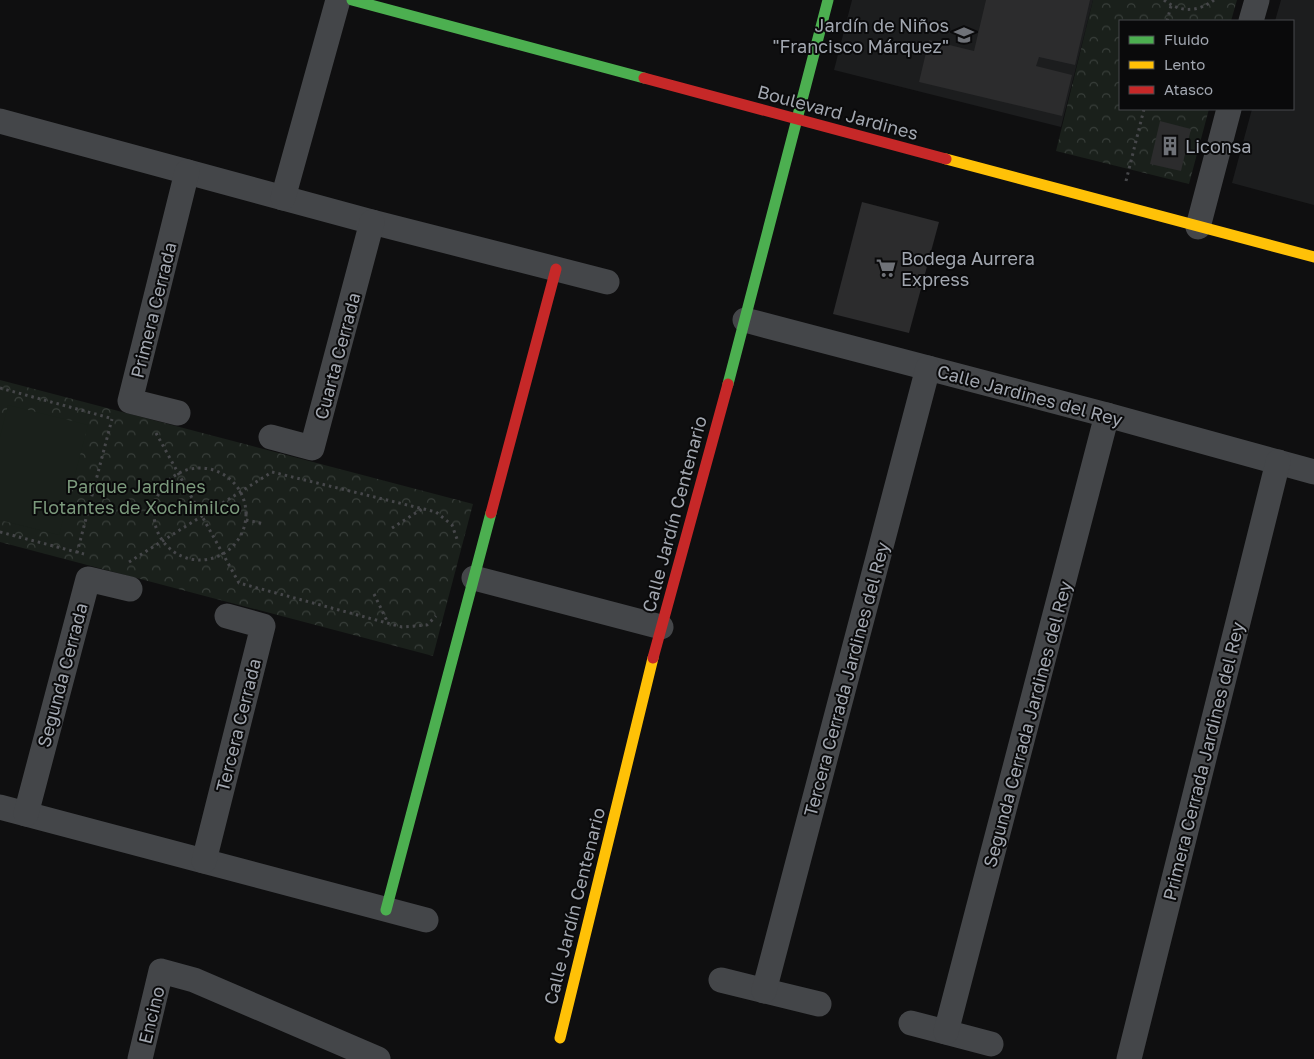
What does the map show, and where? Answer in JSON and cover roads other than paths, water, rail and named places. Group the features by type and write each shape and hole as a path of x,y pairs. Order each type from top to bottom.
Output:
{"street":[{"path":"283,198 338,0"},
{"name":"Boulevard Jardines","path":"352,0 1314,257"},
{"name":"Calle Jardín Centenario","path":"560,1038 661,627 745,320 828,0"},
{"path":"1251,20 1257,0"},
{"path":"1198,226 1229,110"},
{"path":"1,127 187,172 607,282"},
{"name":"Primera Cerrada","path":"178,413 125,411 187,172"},
{"name":"Cuarta Cerrada","path":"271,437 312,448 372,222"},
{"path":"386,910 556,269"},
{"name":"Calle Jardines del Rey","path":"745,320 1107,415 1314,472"},
{"name":"Tercera Cerrada Jardines del Rey","path":"764,991 928,368"},
{"name":"Segunda Cerrada Jardines del Rey","path":"946,1032 1107,415"},
{"name":"Primera Cerrada Jardines del Rey","path":"1129,1059 1278,462"},
{"name":"Segunda Cerrada","path":"26,814 87,566 130,590"},
{"path":"474,578 661,627"},
{"name":"Tercera Cerrada","path":"204,861 263,626 226,616"},
{"path":"0,807 426,920"},
{"name":"Encino","path":"140,1059 161,971 194,980 378,1059"},
{"path":"721,980 819,1004"},
{"path":"911,1023 991,1044"}],"place":[{"name":"Jardín de Niños \"Francisco Márquez\"","path":"964,35"},
{"name":"Liconsa","path":"1170,146"},
{"name":"Bodega Aurrera Express","path":"886,268"}],"park label":[{"name":"Parque Jardines Flotantes de Xochimilco","path":"136,496"}]}
